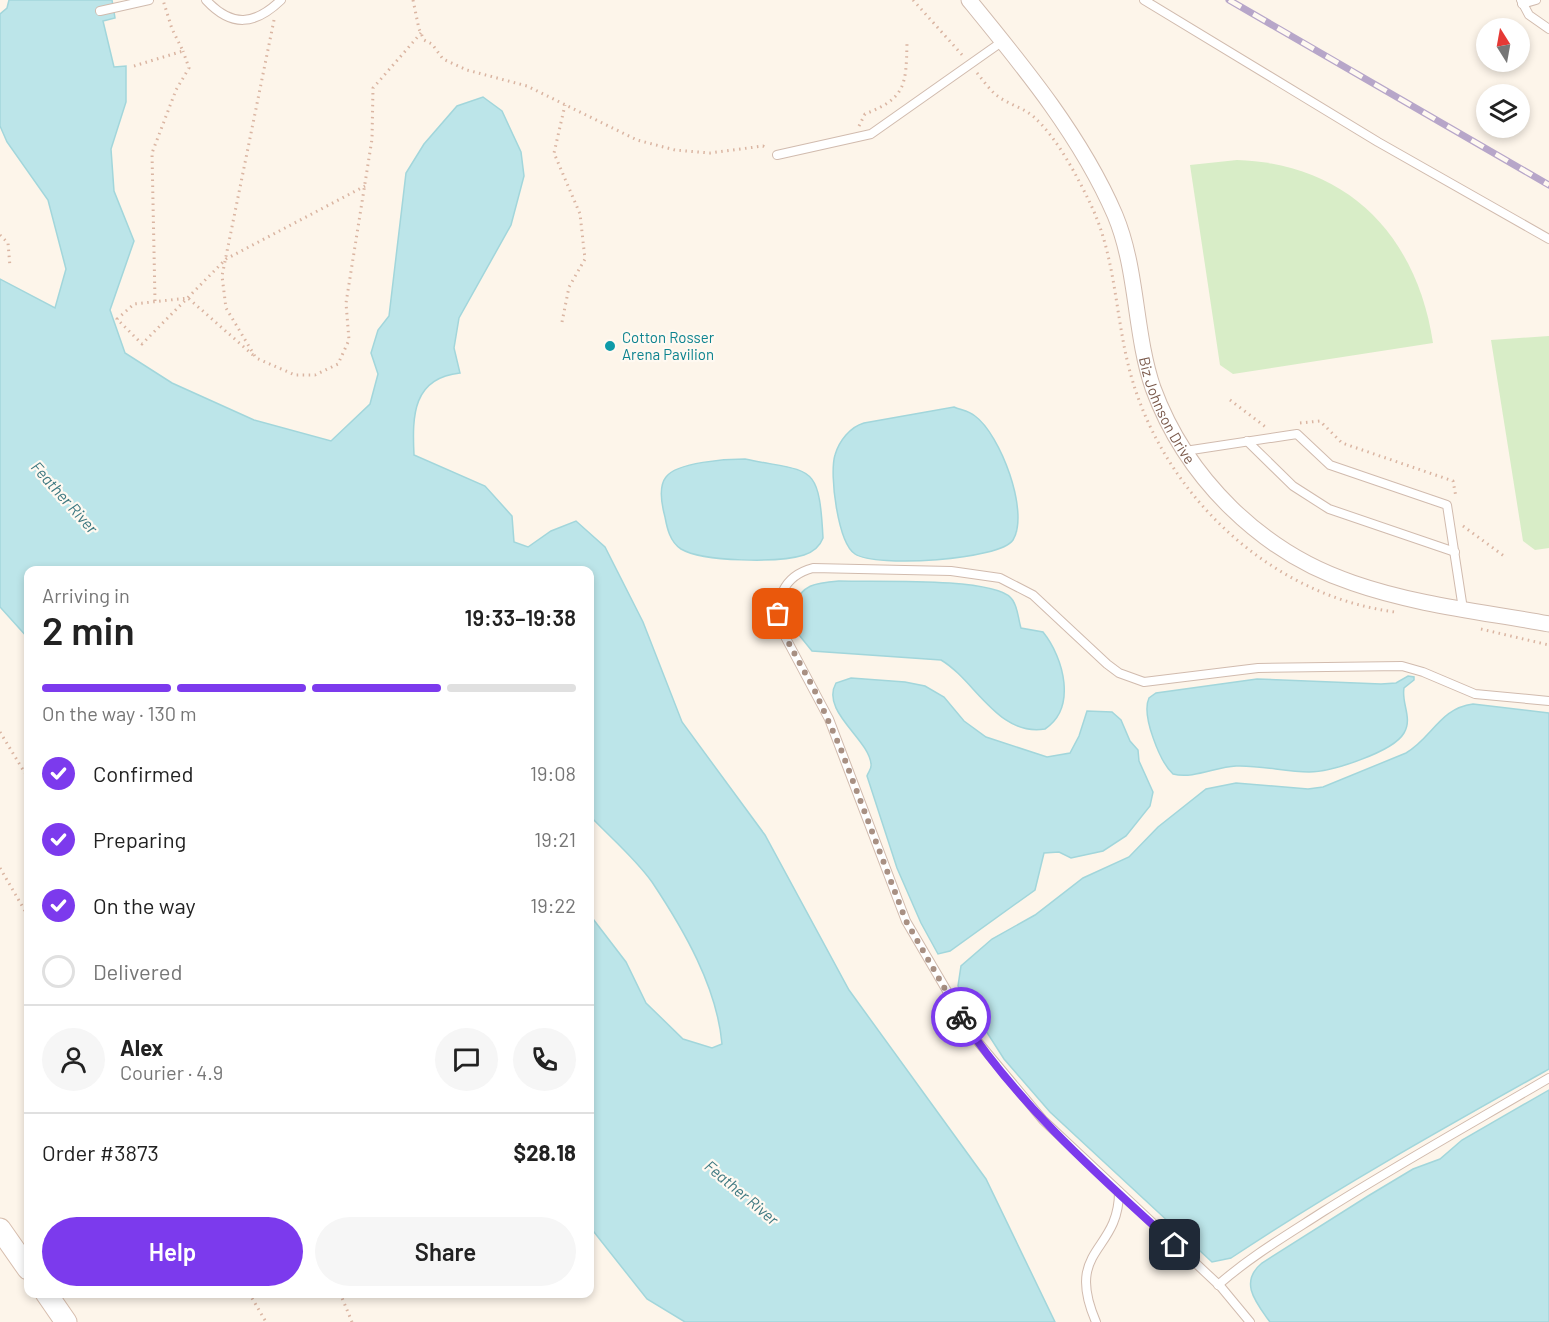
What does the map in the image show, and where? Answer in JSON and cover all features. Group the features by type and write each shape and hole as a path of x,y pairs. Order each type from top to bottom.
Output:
{"main road":[{"path":"0,1229 24,1263"},
{"path":"49,1298 66,1322"}],"street":[{"name":"Biz Johnson Drive","path":"969,0 1003,42 1073,139 1116,217 1130,266 1146,363 1163,412 1185,451 1226,502 1248,524 1297,558 1353,584 1464,609 1549,624"}],"lane":[{"path":"100,11 148,0"},
{"path":"206,0 218,13 242,22 266,15 279,2"},
{"path":"1144,0 1378,142 1549,239"},
{"path":"1536,0 1522,2 1529,15 1549,29"},
{"path":"777,155 871,134 1003,42"},
{"path":"1185,451 1297,434 1330,465 1447,505 1464,609"},
{"path":"1247,441 1293,486 1329,509 1455,552"},
{"path":"1250,1322 1218,1285 1043,1120 991,1061 957,1012 919,946 888,875 829,719 781,629 778,614 783,588 802,571 813,568 978,572 1017,584 1034,595 1107,664 1119,673 1144,682 1258,668 1389,665 1412,668 1474,694 1549,701"},
{"path":"1218,1285 1257,1252 1399,1164 1549,1078"},
{"path":"1096,1322 1088,1302 1086,1271 1090,1258 1117,1216 1119,1192"}],"path":[{"path":"155,302 152,153 176,90 189,68 163,0"},
{"path":"413,0 421,33 443,59 467,70 527,86 637,140 675,150 710,153 763,146 777,155"},
{"path":"913,0 999,97 1029,112 1047,132 1091,206 1110,257 1122,336 1135,391 1162,451 1180,479 1216,521 1238,542 1275,568 1346,603 1403,613"},
{"path":"256,358 226,308 222,276 279,2"},
{"path":"364,186 226,259 188,298 142,344 117,319 134,304 188,298 256,358 295,375 315,375 338,364 349,340 346,303 372,138 373,88 421,33"},
{"path":"865,114 890,105 906,80 907,43"},
{"path":"134,66 183,51"},
{"path":"562,322 569,287 585,259 580,214 554,153 566,104"},
{"path":"0,235 8,243 10,267"},
{"path":"1230,400 1267,428 1278,427"},
{"path":"1299,424 1320,421 1342,442 1453,481 1457,503"},
{"path":"1461,525 1504,556"},
{"path":"1479,629 1549,645"},
{"path":"0,732 24,771"},
{"path":"0,868 24,909"},
{"path":"252,1298 266,1322"},
{"path":"342,1298 352,1322"}],"green space":[{"path":"1237,160 1277,165 1312,175 1344,191 1371,213 1393,239 1411,270 1425,305 1433,343 1233,374 1220,365 1190,165"},
{"path":"1549,336 1549,548 1535,550 1523,541 1491,340"}],"water":[{"name":"Feather River","path":"9,0 112,0 115,18 103,21 114,67 126,66 126,102 111,149 114,191 134,241 110,310 125,353 172,383 254,420 331,441 370,404 378,374 371,353 378,330 389,316 406,173 424,144 457,106 483,97 502,111 521,152 524,176 511,225 459,318 454,348 460,373 444,376 433,382 424,391 419,401 415,413 414,455 485,486 512,516 514,542 528,547 551,531 576,521 605,547 643,622 682,722 765,835 849,990 986,1179 1055,1322 685,1322 647,1299 594,1232 594,920 626,962 646,1003 683,1039 712,1048 722,1044 719,1023 706,980 687,939 645,873 594,820 594,566 24,566 24,634 0,607 0,279 55,308 66,269 48,200 7,142 0,126 0,14 7,8"},
{"path":"954,407 973,414 985,425 1010,474 1018,511 1013,540 1003,547 986,553 937,560 887,561 855,554 844,537 834,492 833,464 842,440 850,431 864,423"},
{"path":"745,459 798,470 808,475 814,483 819,495 823,538 813,550 792,558 741,560 706,557 681,549 674,543 668,530 662,502 661,491 666,477 680,468 691,465"},
{"path":"839,581 957,584 999,591 1011,598 1021,628 1043,632 1057,655 1064,682 1064,696 1055,720 1045,729 1028,729 1014,724 1000,716 965,680 941,660 812,651 799,635 792,608 800,594 810,586"},
{"path":"1408,676 1414,677 1414,680 1404,688 1407,722 1404,733 1398,740 1361,760 1319,771 1300,772 1236,766 1197,774 1173,774 1153,738 1148,715 1149,698 1156,693 1257,679 1381,684 1396,683"},
{"path":"851,678 905,682 925,686 944,697 964,721 986,737 1047,757 1070,753 1079,736 1087,711 1112,712 1121,720 1130,741 1138,750 1139,761 1153,792 1150,806 1126,836 1103,851 1071,858 1059,852 1044,853 1035,890 950,951 938,954 921,923 897,868 867,776 871,766 868,754 834,704 833,693 836,683"},
{"path":"1473,704 1549,713 1549,1069 1348,1184 1231,1258 1212,1262 1050,1112 1004,1059 958,986 961,966 992,939 1035,915 1083,878 1129,857 1158,827 1206,789 1236,783 1308,789 1323,787 1406,753 1423,740 1452,711"},
{"path":"1549,1090 1549,1322 1270,1322 1254,1297 1250,1284 1255,1270 1262,1263 1413,1169 1440,1159 1462,1140"}],"railway":[{"path":"1229,0 1549,185"}],"way so far":[{"path":"778,614 781,629 829,719 906,921 961,1017"}],"place":[{"name":"Cotton Rosser Arena Pavilion","path":"610,346"}],"route":[{"path":"961,1017 991,1061 1017,1093 1175,1245"}]}
